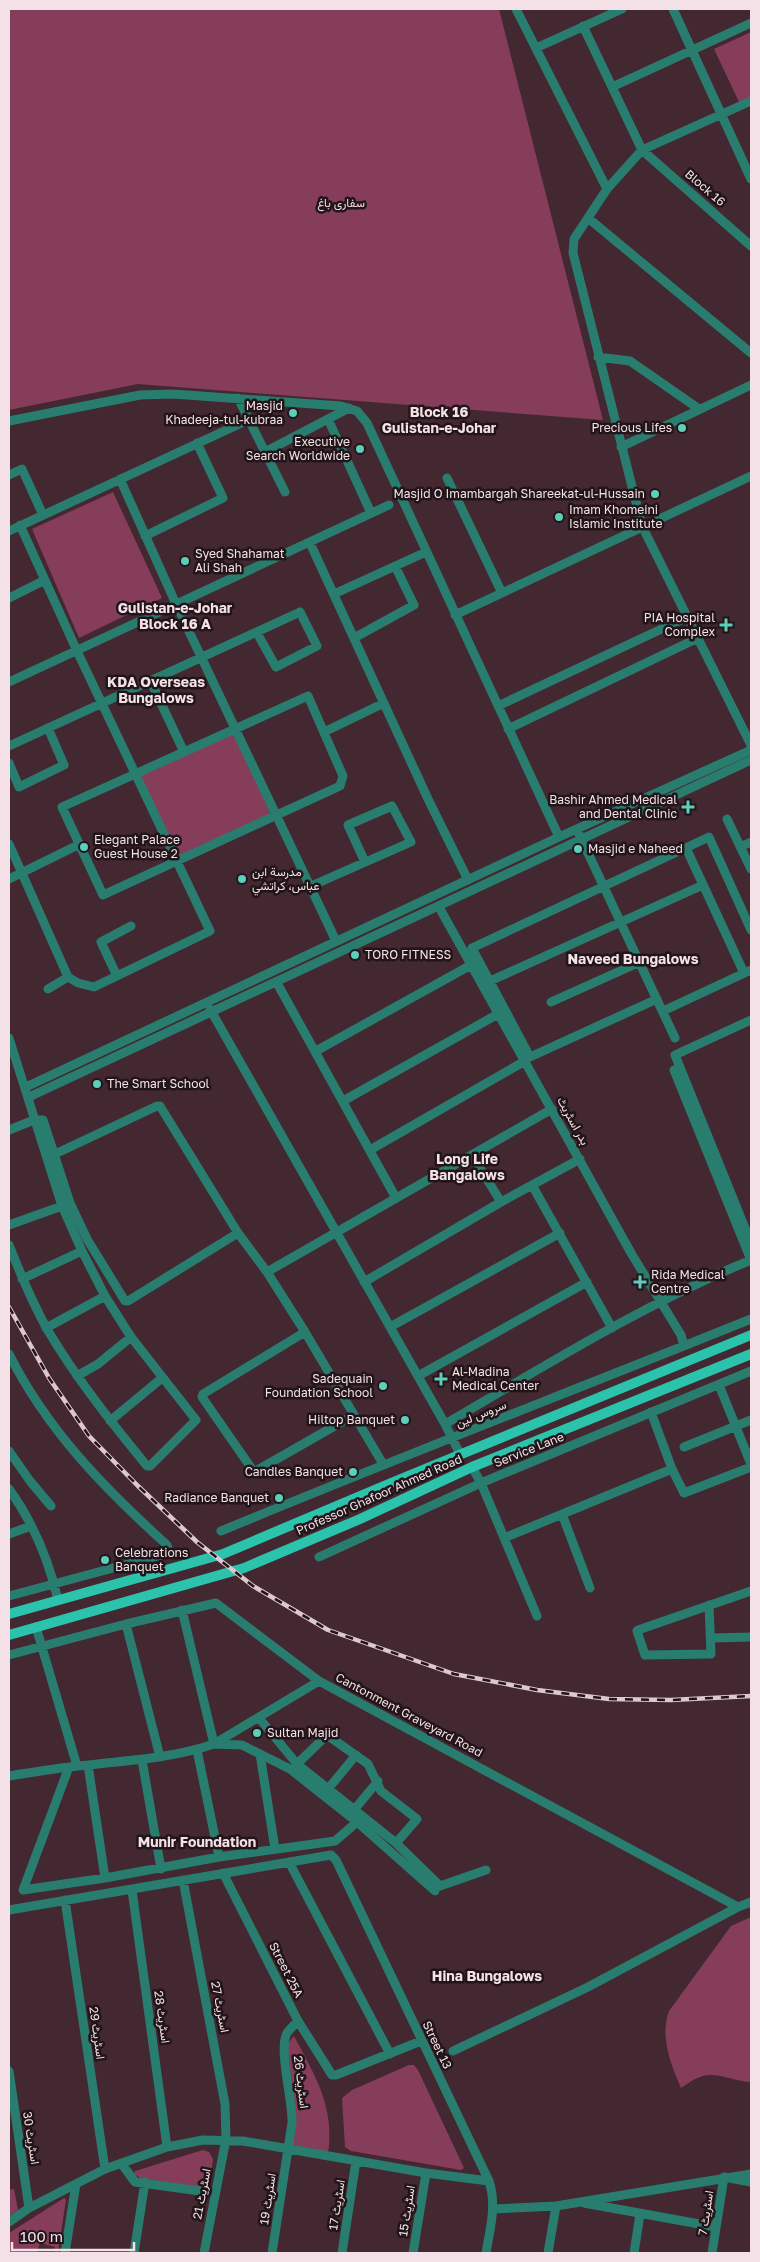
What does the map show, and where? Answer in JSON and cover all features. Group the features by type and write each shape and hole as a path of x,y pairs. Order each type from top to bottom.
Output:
{"main road":[{"path":"9,1614 223,1554 460,1454 751,1335"},
{"name":"Professor Ghafoor Ahmed Road","path":"9,1635 244,1568 360,1519 472,1467 751,1354"},
{"path":"686,1363 691,1378"}],"street":[{"path":"516,9 607,190"},
{"path":"536,48 622,9"},
{"path":"673,9 751,179"},
{"path":"612,87 751,23"},
{"path":"583,26 642,150"},
{"path":"751,101 642,150 607,190 588,218 574,239 573,253 642,526 751,745"},
{"name":"Block 16","path":"642,150 751,246"},
{"path":"588,218 751,353"},
{"path":"598,357 630,361 699,408"},
{"path":"621,447 699,408 751,385"},
{"path":"9,421 140,395 173,394 341,406 357,411 367,423 559,837"},
{"path":"238,398 285,492"},
{"path":"264,452 349,408"},
{"path":"328,419 371,513"},
{"path":"9,531 248,420"},
{"path":"145,536 223,498 197,443"},
{"path":"9,475 22,469 43,515"},
{"path":"455,615 751,476"},
{"path":"447,478 502,593"},
{"path":"120,479 201,658 278,815 336,941"},
{"path":"9,682 389,505"},
{"path":"9,844 68,977 78,983 94,987 210,931 102,705 20,525"},
{"path":"310,543 468,880"},
{"path":"334,594 426,552"},
{"path":"354,638 414,605 395,566"},
{"path":"9,598 45,580"},
{"path":"9,746 102,705 300,612 317,646 276,668 257,633"},
{"path":"498,706 687,617"},
{"path":"508,729 698,638"},
{"path":"151,682 184,752"},
{"path":"308,696 343,776 340,786 103,895 62,807 235,729 308,696"},
{"path":"324,732 384,703"},
{"path":"9,763 19,787 64,765 48,728"},
{"path":"26,1087 559,837 751,750"},
{"path":"29,1097 278,983 581,838 751,760"},
{"path":"311,886 411,842 392,806 348,825 365,862"},
{"path":"727,819 751,869"},
{"path":"577,829 675,1038"},
{"path":"657,1000 530,1057 472,948 709,837 751,930"},
{"path":"740,847 751,842"},
{"path":"9,879 80,844"},
{"path":"662,1011 747,971 686,848"},
{"path":"490,981 703,884"},
{"name":"بدر اسٹریٹ","path":"439,907 681,1335 684,1346"},
{"path":"118,976 101,942 102,939 130,926"},
{"path":"551,1002 640,962"},
{"path":"316,1051 471,966"},
{"path":"48,989 68,977"},
{"path":"278,983 396,1198"},
{"path":"206,1002 454,1438 460,1454"},
{"path":"343,1101 498,1014"},
{"path":"751,1020 676,1055 751,1243"},
{"path":"9,1038 62,1206 82,1250 105,1296 131,1337 196,1420 150,1466 147,1466 110,1421 77,1376 46,1328 22,1279 9,1245"},
{"path":"370,1150 525,1061"},
{"path":"9,1070 19,1066"},
{"path":"445,1424 612,1328 708,1278 751,1260 674,1070"},
{"path":"55,1154 159,1106 238,1233 267,1272 383,1464"},
{"path":"267,1272 552,1109"},
{"path":"9,1130 34,1120 43,1120 70,1203 87,1239 125,1301 238,1233"},
{"path":"472,1155 500,1202"},
{"path":"364,1282 500,1202 580,1159"},
{"path":"532,1185 612,1328"},
{"path":"9,1225 62,1206"},
{"path":"390,1327 560,1233"},
{"path":"22,1279 82,1250"},
{"path":"418,1376 587,1282"},
{"path":"46,1328 105,1296"},
{"name":"سروس لین","path":"221,1531 383,1464 454,1438 751,1318"},
{"path":"304,1332 203,1394 202,1397 254,1472 354,1415"},
{"path":"77,1376 98,1364 131,1337"},
{"path":"9,1354 36,1404 90,1470 167,1545 169,1553 9,1596"},
{"name":"Service Lane","path":"319,1556 481,1483 751,1371"},
{"path":"110,1421 162,1378"},
{"path":"651,1412 681,1490 688,1493 751,1466 719,1385"},
{"path":"684,1447 751,1420"},
{"path":"9,1451 30,1481 51,1506"},
{"path":"472,1467 481,1483 537,1616"},
{"path":"504,1538 672,1469"},
{"path":"9,1489 25,1511 54,1583 58,1600"},
{"path":"562,1514 590,1588"},
{"path":"9,1534 31,1526"},
{"path":"709,1605 711,1654 646,1656 637,1632 709,1605 751,1591"},
{"path":"9,1655 126,1624 216,1603 319,1682"},
{"path":"182,1610 214,1744 242,1745 290,1768 357,1822 436,1891"},
{"path":"126,1624 160,1757"},
{"path":"36,1627 73,1767 23,1890 105,1878 218,1857 335,1841 357,1822"},
{"path":"710,1638 751,1637"},
{"name":"Cantonment Graveyard Road","path":"9,1776 142,1760 197,1750 214,1744 319,1682 738,1907"},
{"path":"259,1718 297,1764 396,1843 440,1886 486,1870"},
{"path":"297,1764 327,1735 368,1764 378,1781 381,1791 417,1819 396,1843"},
{"path":"197,1750 218,1857"},
{"path":"260,1754 275,1849"},
{"path":"328,1789 356,1755"},
{"path":"142,1760 160,1868"},
{"path":"88,1765 105,1878"},
{"path":"354,1810 378,1781"},
{"name":"Street 13","path":"289,1862 324,1855 331,1855 336,1860 494,2194 486,2253"},
{"path":"9,1910 289,1862 390,2054 421,2041"},
{"name":"Street 25A","path":"223,1873 298,2021 332,2075 336,2076 390,2054"},
{"name":"اسٹریٹ 27","path":"183,1880 225,2104 226,2139"},
{"name":"اسٹریٹ 28","path":"132,1890 167,2147"},
{"name":"اسٹریٹ 29","path":"65,1900 105,2169"},
{"path":"453,2051 580,1991 738,1907 751,1902"},
{"name":"اسٹریٹ 26","path":"289,2150 293,2108 285,2060 285,2039 287,2033 298,2021"},
{"name":"اسٹریٹ 30","path":"9,2071 29,2208"},
{"path":"9,2222 29,2208 105,2169 167,2147 203,2140 226,2139 426,2174 489,2181"},
{"name":"اسٹریٹ 21","path":"204,2253 214,2193 226,2139"},
{"name":"اسٹریٹ 19","path":"272,2253 289,2150"},
{"name":"اسٹریٹ 17","path":"342,2253 356,2161"},
{"path":"121,2164 135,2182 214,2193"},
{"name":"اسٹریٹ 15","path":"413,2253 426,2174"},
{"path":"493,2209 556,2206 751,2174"},
{"path":"724,2177 751,2182"},
{"name":"اسٹریٹ 7","path":"712,2253 724,2177"},
{"path":"134,2253 145,2182"},
{"path":"65,2253 76,2184"},
{"path":"579,2202 716,2227"},
{"path":"548,2253 556,2206"},
{"path":"634,2253 640,2214"}],"green space":[{"name":"سفاری باغ","path":"9,9 499,9 603,420 138,384 9,410"},
{"path":"751,32 751,97 739,102 714,49"},
{"path":"113,492 162,598 79,638 32,529"},
{"path":"235,729 278,815 177,861 136,774"},
{"path":"751,1917 751,2082 709,2075 697,2078 681,2088 673,2069 666,2040 666,2020 669,2011 731,1926"},
{"path":"294,2036 322,2092 329,2121 328,2154 290,2146 293,2093 287,2044"},
{"path":"409,2065 414,2065 418,2070 464,2168 461,2170 351,2151 345,2147 342,2098 352,2090"},
{"path":"203,2150 209,2152 213,2159 210,2180 201,2188 140,2178 134,2174 135,2171"},
{"path":"14,2189 18,2210 9,2216 9,2190"},
{"path":"64,2198 66,2200 58,2252 54,2251 55,2247 40,2243 37,2253 9,2253 9,2233"}],"railway":[{"path":"9,1307 49,1378 89,1436 138,1486 197,1542 253,1586 328,1630 454,1674 537,1690 609,1699 671,1700 751,1696"}],"place":[{"name":"Masjid Khadeeja-tul-kubraa","path":"293,413"},
{"name":"Precious Lifes","path":"682,428"},
{"name":"Executive Search Worldwide","path":"360,449"},
{"name":"Masjid O Imambargah Shareekat-ul-Hussain","path":"655,494"},
{"name":"Imam Khomeini Islamic Institute","path":"559,517"},
{"name":"Syed Shahamat Ali Shah","path":"185,561"},
{"name":"PIA Hospital Complex","path":"726,625"},
{"name":"Bashir Ahmed Medical and Dental Clinic","path":"688,807"},
{"name":"Elegant Palace Guest House 2","path":"84,847"},
{"name":"Masjid e Naheed","path":"578,849"},
{"name":"مدرسة ابن عباس، كراتشي","path":"242,879"},
{"name":"TORO FITNESS","path":"355,955"},
{"name":"The Smart School","path":"97,1084"},
{"name":"Rida Medical Centre","path":"640,1282"},
{"name":"Al-Madina Medical Center","path":"441,1379"},
{"name":"Sadequain Foundation School","path":"383,1386"},
{"name":"Hiltop Banquet","path":"405,1420"},
{"name":"Candles Banquet","path":"353,1472"},
{"name":"Radiance Banquet","path":"279,1498"},
{"name":"Celebrations Banquet","path":"105,1560"},
{"name":"Sultan Majid","path":"257,1733"}],"district":[{"name":"Block 16 Gulistan-e-Johar","path":"439,420"},
{"name":"Gulistan-e-Johar Block 16 A","path":"175,616"},
{"name":"KDA Overseas Bungalows","path":"156,690"},
{"name":"Naveed Bungalows","path":"633,959"},
{"name":"Long Life Bangalows","path":"467,1168"},
{"name":"Munir Foundation","path":"197,1842"},
{"name":"Hina Bungalows","path":"487,1976"}]}
